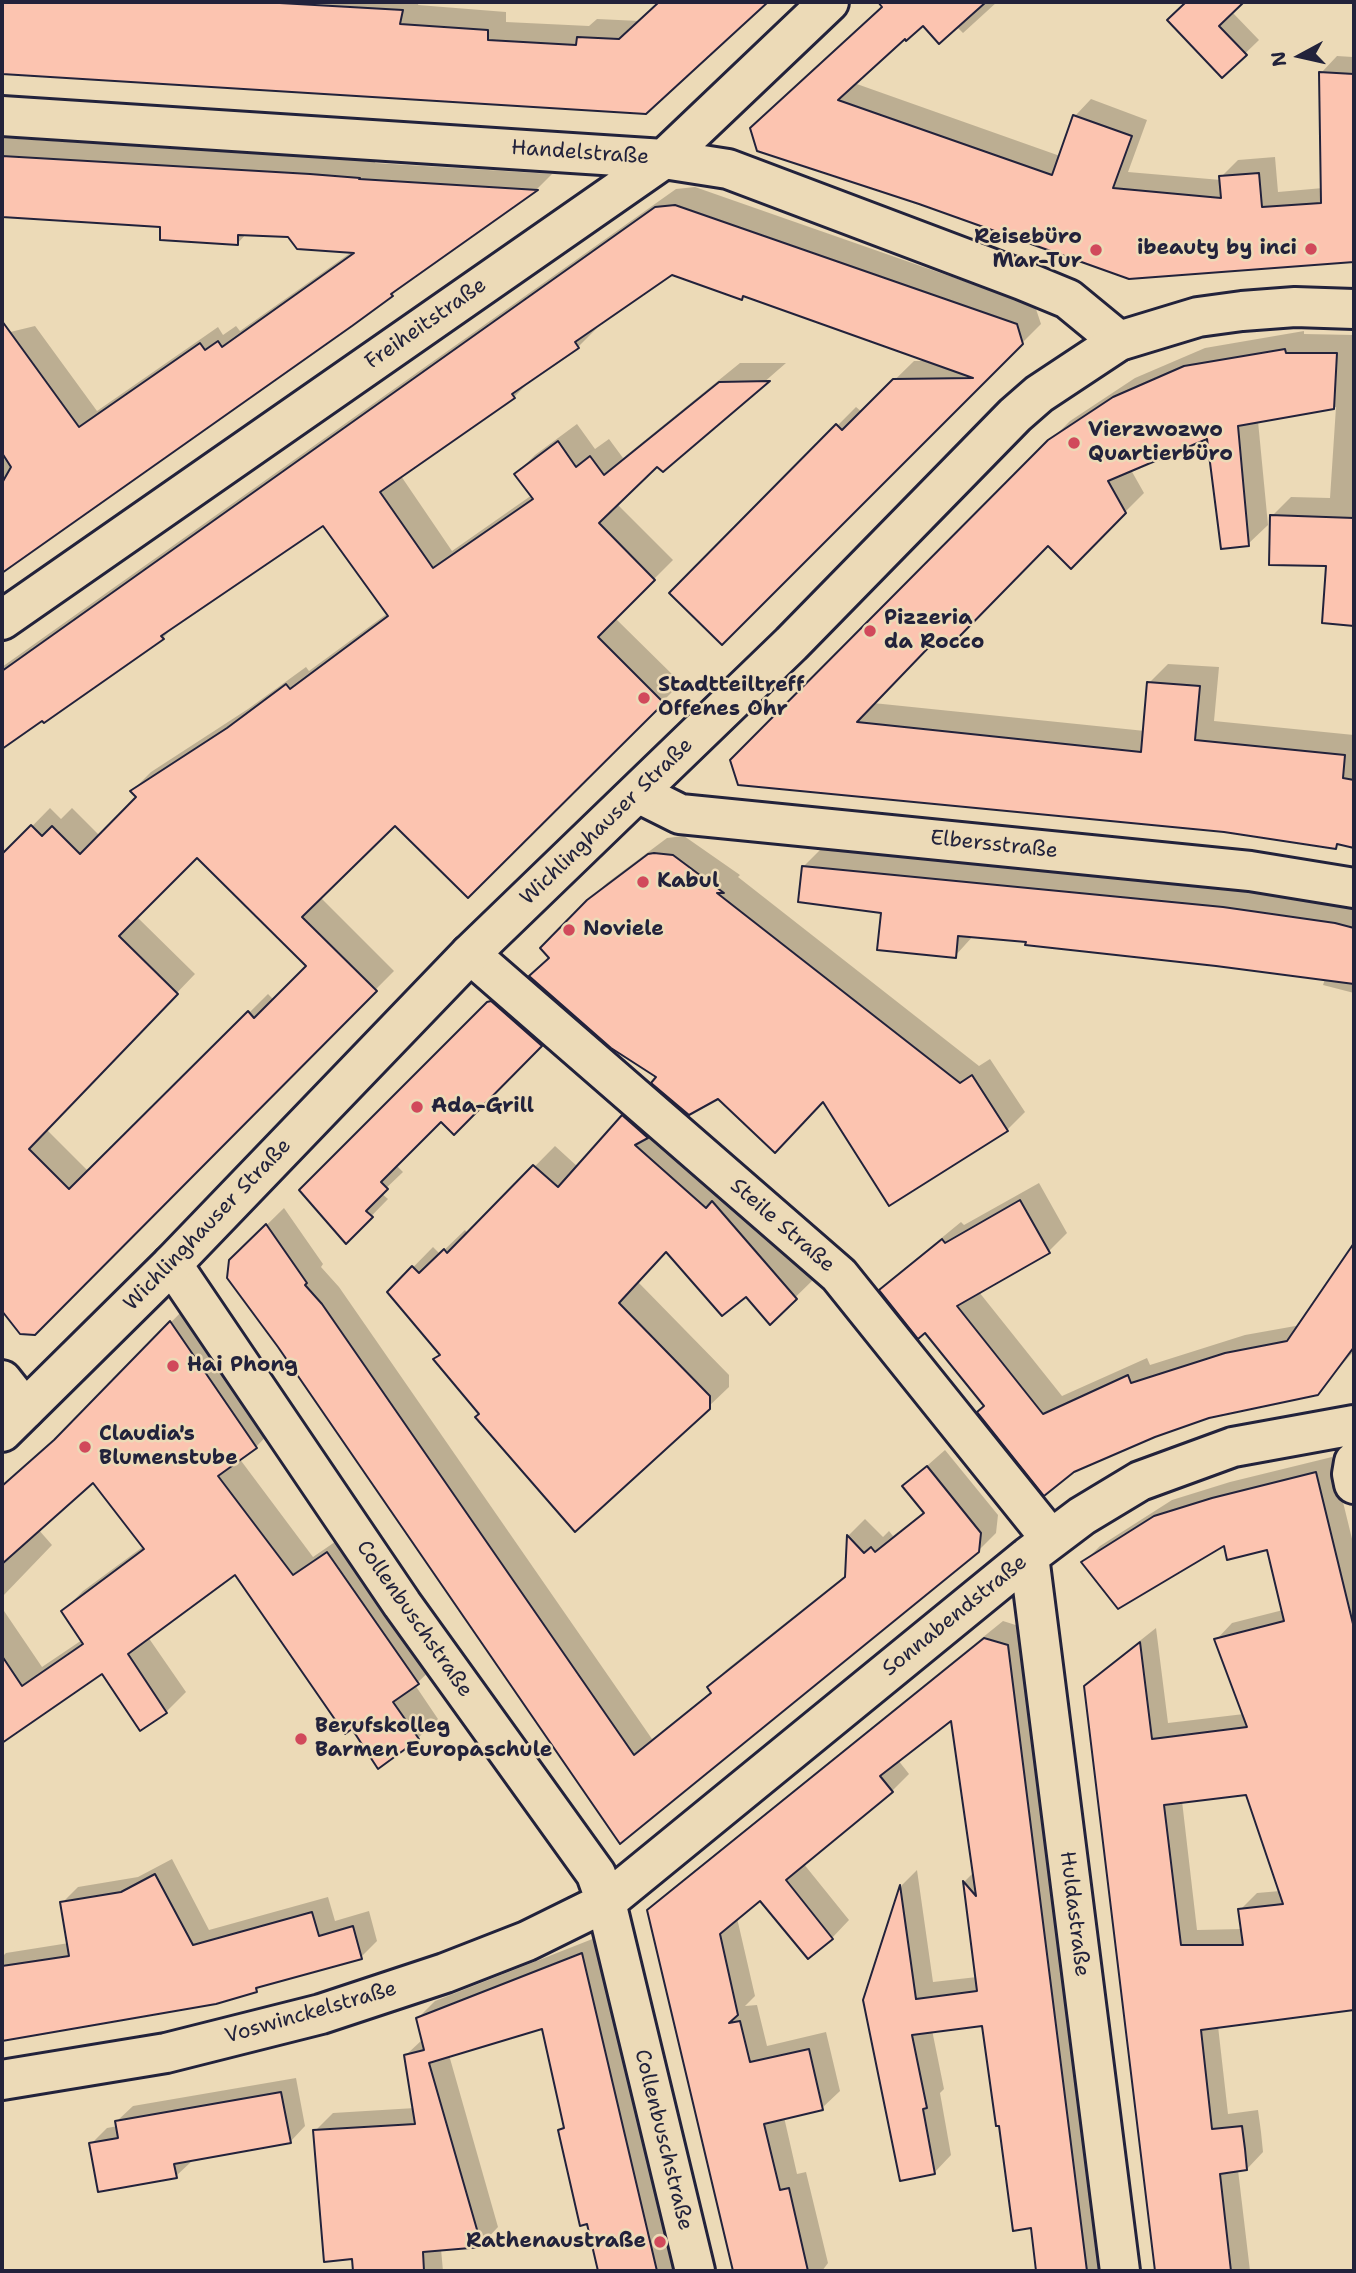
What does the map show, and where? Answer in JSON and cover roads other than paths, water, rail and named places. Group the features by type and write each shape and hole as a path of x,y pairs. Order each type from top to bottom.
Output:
{"street":[{"name":"Freiheitstraße","path":"2,620 664,159 829,2"},
{"name":"Handelstraße","path":"2,116 664,159 728,169 1068,299 1119,341"},
{"name":"Wichlinghauser Straße","path":"9,1407 172,1264 470,954 791,644 1015,415 1039,394 1119,341 1198,317 1295,307 1354,309"},
{"name":"Elbersstraße","path":"638,793 680,814 1250,871 1354,888"},
{"name":"Steile Straße","path":"470,954 839,1275 1040,1548"},
{"name":"Collenbuschstraße","path":"172,1264 402,1604 596,1874 606,1902 695,2271"},
{"name":"Sonnabendstraße","path":"606,1902 1082,1516 1140,1481 1234,1447 1354,1425"},
{"path":"1354,1462 1354,1484"},
{"name":"Huldastraße","path":"1040,1548 1120,2271"},
{"name":"Voswinckelstraße","path":"2,2080 166,2053 321,2014 445,1973 527,1941 606,1902"}],"place":[{"name":"ibeauty by inci","path":"1311,249"},
{"name":"Reisebüro Mar-Tur","path":"1096,250"},
{"name":"Vierzwozwo Quartierbüro","path":"1074,443"},
{"name":"Pizzeria da Rocco","path":"870,631"},
{"name":"Stadtteiltreff Offenes Ohr","path":"644,698"},
{"name":"Kabul","path":"643,882"},
{"name":"Noviele","path":"569,930"},
{"name":"Ada-Grill","path":"417,1107"},
{"name":"Hai Phong","path":"173,1366"},
{"name":"Claudia's Blumenstube","path":"85,1447"},
{"name":"Berufskolleg Barmen Europaschule","path":"301,1739"},
{"name":"Rathenaustraße","path":"660,2242"}]}
